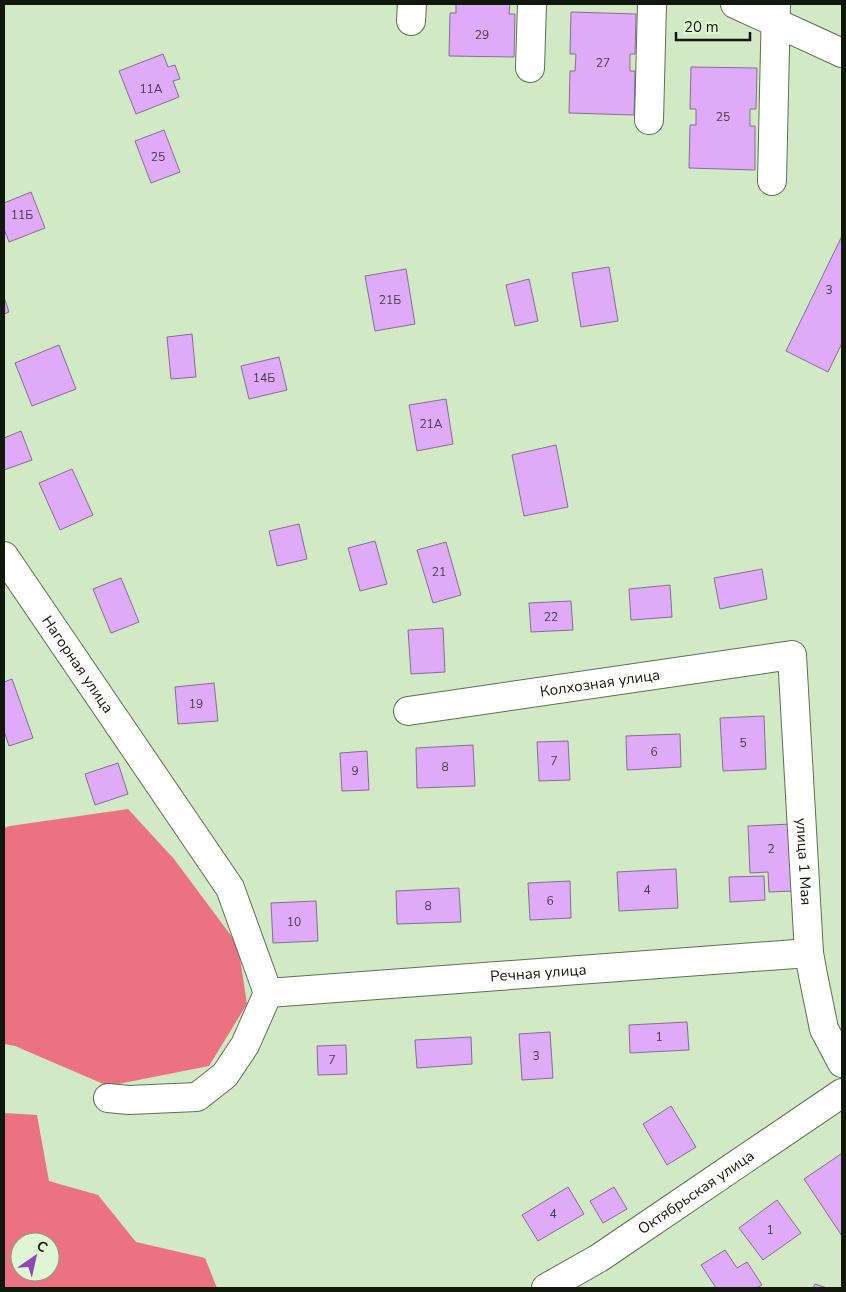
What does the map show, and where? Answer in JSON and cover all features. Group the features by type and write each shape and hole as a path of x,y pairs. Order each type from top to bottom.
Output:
{"street":[{"path":"530,68 532,4"},
{"path":"649,120 652,4"},
{"path":"735,4 776,13 842,53"},
{"path":"772,181 776,13"},
{"name":"Нагорная улица","path":"4,556 230,888 268,993"},
{"name":"Колхозная улица","path":"408,711 792,655"},
{"name":"улица 1 Мая","path":"792,655 809,953 824,1029 842,1063"},
{"name":"Речная улица","path":"268,993 809,953"},
{"path":"108,1098 129,1100 197,1097 224,1076 245,1045 268,993"},
{"name":"Октябрьская улица","path":"546,1288 599,1258 842,1093"}],"shaded area":[{"path":"128,809 174,859 238,945 247,1004 209,1066 108,1086 15,1046 4,1044 4,828"},
{"path":"4,1113 37,1115 49,1181 98,1195 136,1242 205,1258 217,1288 4,1288"}],"building":[{"path":"456,4 510,4 509,14 515,14 514,57 449,56 450,13 456,13"},
{"path":"571,12 636,14 635,54 630,54 630,71 635,71 634,115 569,113 570,71 575,71 576,54 570,54"},
{"path":"163,54 168,67 175,65 180,79 173,81 179,97 136,114 119,71"},
{"path":"691,67 757,68 756,109 750,109 750,126 755,126 755,170 689,168 690,125 696,125 696,109 690,109"},
{"path":"164,130 180,172 151,183 135,141"},
{"path":"31,192 45,228 9,242 4,229 4,203"},
{"path":"842,236 842,343 828,372 786,351"},
{"path":"609,267 618,321 581,327 572,273"},
{"path":"406,269 415,324 375,331 365,276"},
{"path":"529,279 538,321 515,326 506,285"},
{"path":"4,297 9,312 4,314"},
{"path":"192,334 196,377 171,379 167,337"},
{"path":"59,345 76,389 32,406 15,363"},
{"path":"279,357 287,390 249,399 241,366"},
{"path":"446,399 453,444 417,451 409,405"},
{"path":"21,431 32,460 4,470 4,438"},
{"path":"556,445 568,507 524,516 512,455"},
{"path":"72,469 93,515 60,530 39,483"},
{"path":"299,524 307,559 277,566 269,531"},
{"path":"375,541 387,584 360,591 348,548"},
{"path":"446,542 461,595 433,603 417,550"},
{"path":"762,569 767,599 720,609 714,578"},
{"path":"121,578 139,622 111,633 93,589"},
{"path":"670,585 672,617 631,620 629,589"},
{"path":"571,601 573,630 531,632 529,603"},
{"path":"443,628 445,672 411,674 408,630"},
{"path":"12,679 33,738 9,746 4,731 4,682"},
{"path":"214,683 218,721 178,724 175,687"},
{"path":"764,716 766,769 723,771 720,718"},
{"path":"680,734 681,767 627,770 626,736"},
{"path":"568,741 570,780 539,781 537,742"},
{"path":"473,745 475,786 417,788 416,748"},
{"path":"367,751 369,790 342,791 340,753"},
{"path":"118,763 128,794 95,805 85,774"},
{"path":"792,824 795,891 769,892 768,872 750,873 748,826"},
{"path":"676,869 678,908 619,911 617,872"},
{"path":"764,876 765,900 730,902 729,877"},
{"path":"570,881 571,918 530,920 528,883"},
{"path":"459,888 461,922 397,924 396,891"},
{"path":"316,901 318,941 273,943 271,903"},
{"path":"687,1022 689,1050 630,1053 629,1025"},
{"path":"550,1032 553,1078 522,1080 519,1034"},
{"path":"471,1037 472,1064 417,1068 415,1040"},
{"path":"346,1045 347,1074 318,1075 317,1046"},
{"path":"671,1106 696,1147 667,1165 643,1124"},
{"path":"842,1155 842,1236 804,1179"},
{"path":"568,1187 584,1214 538,1241 522,1215"},
{"path":"614,1187 627,1209 603,1223 590,1201"},
{"path":"777,1200 801,1233 763,1260 739,1228"},
{"path":"725,1250 737,1268 747,1262 762,1285 756,1288 716,1288 701,1265"},
{"path":"815,1284 827,1288 813,1288"}]}
